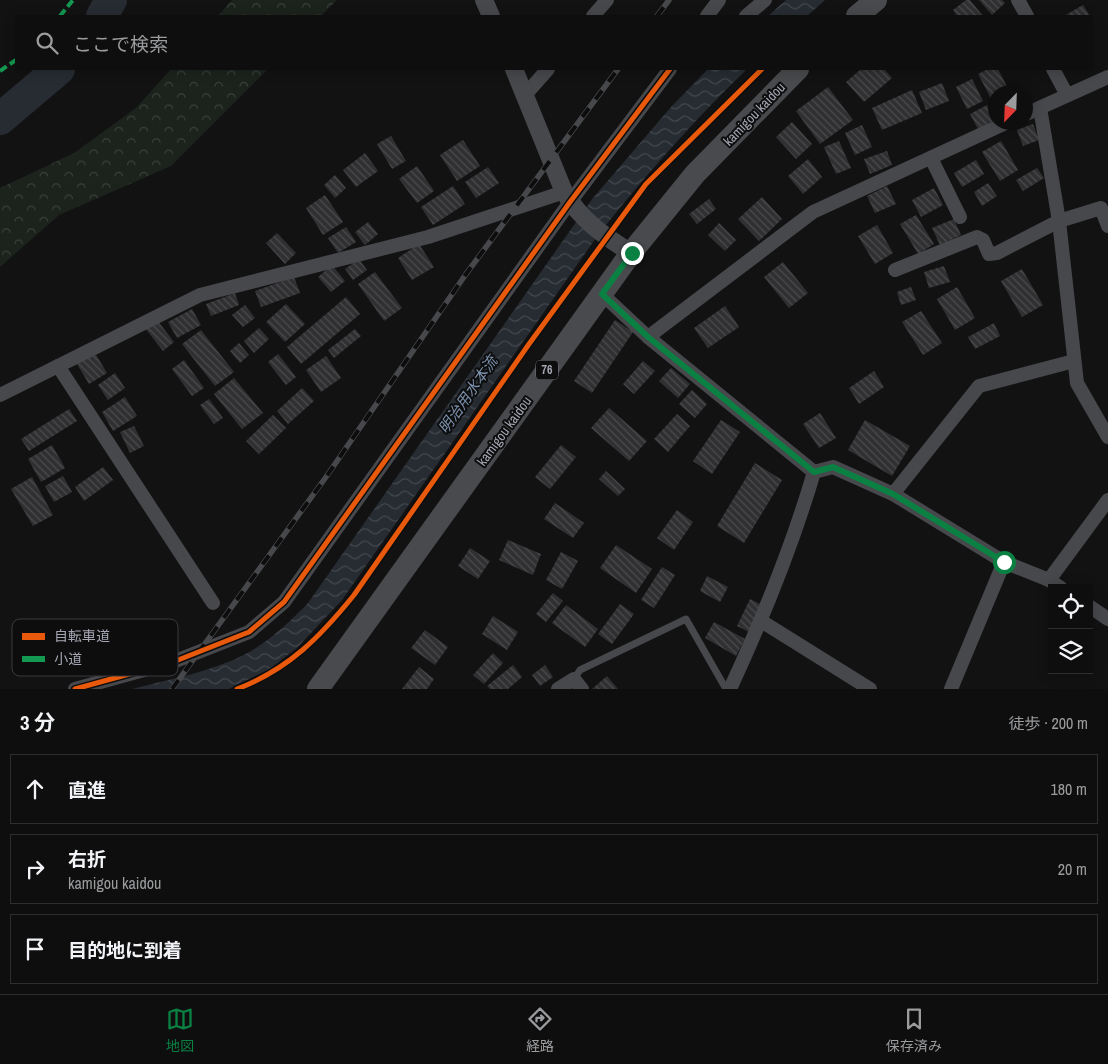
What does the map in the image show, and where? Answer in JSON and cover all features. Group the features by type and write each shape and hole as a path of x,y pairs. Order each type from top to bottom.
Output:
{"main road":[{"path":"858,15 876,0"},
{"name":"kamigou kaidou","path":"318,689 632,253 695,174 797,70"}],"street":[{"path":"484,0 491,15"},
{"path":"594,15 607,0"},
{"path":"708,15 719,0"},
{"path":"747,15 765,0"},
{"path":"1018,0 1026,15"},
{"path":"514,70 570,203 608,238 632,253"},
{"path":"525,95 547,70"},
{"path":"178,660 249,632 284,602 570,203 669,70"},
{"path":"659,84 682,70"},
{"path":"1054,70 1067,95"},
{"path":"1033,111 1108,77"},
{"path":"1040,108 1059,221 1077,383 1108,437"},
{"path":"648,337 813,212 991,130"},
{"path":"931,158 960,217"},
{"path":"0,395 200,295 428,236 570,203"},
{"path":"895,270 977,237 983,240 989,254 997,253 1059,221 1100,208 1108,226"},
{"path":"602,294 648,337 814,472"},
{"path":"893,494 979,386 1074,361"},
{"path":"58,366 213,603"},
{"path":"814,472 833,467 893,494 1004,562 1055,584 1108,500"},
{"path":"730,689 761,621 798,525 814,472"},
{"path":"951,689 1004,562"},
{"path":"1093,609 1108,619"},
{"path":"761,621 870,689"},
{"path":"75,689 122,676"},
{"path":"558,689 578,684"}],"lane":[{"path":"578,684 580,670 686,619 726,689"}],"green space":[{"path":"232,0 337,0 322,15 219,15"},
{"path":"170,70 267,70 171,166 59,215 0,267 0,188 74,153 136,108"}],"water":[{"path":"786,0 825,0 808,15 769,15"},
{"name":"明治用水本流","path":"707,70 746,70 670,149 598,235 342,600 297,648 268,670 229,689 132,689 193,674 239,657 261,645 308,603 593,198 671,107"}],"building":[{"path":"966,0 970,0 982,15 956,15 953,10"},
{"path":"979,0 1002,0 1005,3 992,15"},
{"path":"1083,5 1089,15 1066,15"},
{"path":"860,70 885,70 892,78 864,102 846,82"},
{"path":"986,70 999,70 1006,85 988,85 988,93 978,74"},
{"path":"972,79 983,101 967,109 956,87"},
{"path":"942,83 949,101 926,110 919,92"},
{"path":"828,87 853,120 820,144 796,111"},
{"path":"912,90 922,113 882,130 872,108"},
{"path":"987,105 988,124 978,129 970,114"},
{"path":"792,122 812,144 796,159 776,137"},
{"path":"1033,124 1039,140 1023,146 1017,130 1033,130"},
{"path":"862,125 872,147 855,155 845,133"},
{"path":"391,136 406,161 392,169 377,144"},
{"path":"463,140 480,166 457,181 440,155"},
{"path":"839,141 851,168 836,174 824,147"},
{"path":"1001,141 1018,170 1000,181 982,152"},
{"path":"887,151 892,165 870,174 864,159"},
{"path":"365,153 378,171 356,187 343,170"},
{"path":"808,159 822,177 803,194 788,176"},
{"path":"976,160 984,174 962,187 954,173"},
{"path":"417,166 434,191 417,203 399,179"},
{"path":"488,167 499,183 476,198 465,182"},
{"path":"1037,168 1044,178 1023,191 1016,180"},
{"path":"335,175 346,188 335,198 324,185"},
{"path":"988,183 997,196 982,206 974,192"},
{"path":"453,186 465,204 433,225 421,207"},
{"path":"887,186 896,204 875,213 867,196"},
{"path":"934,188 943,205 921,217 912,200"},
{"path":"325,195 343,222 323,235 306,208"},
{"path":"762,197 782,219 759,241 738,219"},
{"path":"709,199 716,209 697,224 689,214"},
{"path":"916,215 934,244 918,254 900,224"},
{"path":"954,219 961,235 940,245 932,228"},
{"path":"368,222 378,234 365,245 355,232"},
{"path":"719,223 736,240 725,251 708,235"},
{"path":"877,225 893,253 875,264 858,236"},
{"path":"346,227 356,242 338,253 328,238"},
{"path":"277,233 296,253 285,264 266,243"},
{"path":"419,244 434,267 412,280 398,258"},
{"path":"359,259 367,270 353,280 345,269"},
{"path":"783,262 808,293 789,308 764,277"},
{"path":"332,265 345,281 331,292 318,277"},
{"path":"944,266 950,282 929,288 924,272"},
{"path":"1022,269 1043,305 1022,317 1001,281"},
{"path":"375,272 402,308 384,321 358,284"},
{"path":"294,277 300,293 261,307 255,291"},
{"path":"911,287 916,300 901,305 897,292"},
{"path":"957,287 975,318 955,330 937,299"},
{"path":"235,293 239,305 211,316 206,304"},
{"path":"346,297 360,314 301,364 287,347"},
{"path":"286,304 305,324 285,342 266,322"},
{"path":"245,305 255,318 243,327 232,315"},
{"path":"725,306 739,327 708,348 694,328"},
{"path":"192,309 201,325 177,338 168,322"},
{"path":"921,311 942,343 923,355 902,322"},
{"path":"157,320 174,342 163,351 145,328"},
{"path":"615,320 633,332 592,393 574,381"},
{"path":"994,323 1000,336 975,349 968,337"},
{"path":"259,328 269,339 254,353 244,341"},
{"path":"355,329 361,336 334,358 328,350"},
{"path":"201,330 234,372 215,386 182,344"},
{"path":"239,343 249,355 240,363 230,351"},
{"path":"95,353 107,373 89,384 77,364"},
{"path":"278,354 296,377 286,385 268,362"},
{"path":"326,356 341,378 321,392 306,370"},
{"path":"184,360 204,388 192,396 172,369"},
{"path":"643,361 655,371 634,394 623,384"},
{"path":"671,368 690,384 678,398 659,381"},
{"path":"874,371 884,387 859,404 849,388"},
{"path":"115,373 125,388 108,400 98,385"},
{"path":"234,378 263,413 242,429 214,394"},
{"path":"302,388 314,401 288,424 277,411"},
{"path":"692,390 707,404 695,418 679,404"},
{"path":"125,397 137,416 113,431 102,412"},
{"path":"209,399 223,418 214,424 200,405"},
{"path":"609,408 647,441 629,461 591,428"},
{"path":"69,409 77,421 29,451 21,439"},
{"path":"820,413 836,438 819,448 803,424"},
{"path":"677,414 690,426 668,452 654,439"},
{"path":"273,415 286,428 259,454 246,441"},
{"path":"721,420 740,432 712,474 693,461"},
{"path":"865,420 910,446 892,476 848,450"},
{"path":"134,426 144,446 130,453 120,432"},
{"path":"52,445 65,468 41,482 28,459"},
{"path":"561,445 576,457 550,489 535,477"},
{"path":"755,463 782,480 744,543 717,526"},
{"path":"103,467 113,480 84,501 75,487"},
{"path":"606,471 625,489 618,496 599,479"},
{"path":"63,476 72,492 54,502 45,486"},
{"path":"32,477 53,515 33,526 11,489"},
{"path":"555,503 584,523 573,538 544,519"},
{"path":"677,510 693,522 674,550 657,538"},
{"path":"508,540 541,554 533,575 499,560"},
{"path":"616,545 652,569 636,593 600,568"},
{"path":"470,548 490,561 478,579 458,566"},
{"path":"561,552 578,561 562,589 546,580"},
{"path":"662,567 675,575 654,608 641,600"},
{"path":"707,576 728,587 720,602 700,591"},
{"path":"553,593 563,601 546,622 536,614"},
{"path":"750,599 762,605 749,632 737,626"},
{"path":"620,604 634,614 612,644 598,634"},
{"path":"566,605 598,629 585,647 552,623"},
{"path":"493,616 518,632 507,650 482,634"},
{"path":"714,622 745,639 736,656 705,638"},
{"path":"425,630 448,647 435,665 411,648"},
{"path":"493,653 503,663 484,684 473,675"},
{"path":"513,665 522,677 508,689 490,689 487,686"},
{"path":"545,665 553,677 540,686 532,675"},
{"path":"419,667 434,679 427,689 402,689"},
{"path":"607,676 618,689 592,689"}],"waterway":[{"path":"103,15 111,0"},
{"path":"0,119 58,70"}],"railway":[{"path":"658,15 669,0"},
{"path":"172,689 326,477 466,274 617,70"}],"marked path":[{"path":"61,15 73,0"},
{"path":"0,71 15,61"}],"cycle path":[{"path":"178,660 249,632 284,602 570,202 669,70"},
{"path":"237,689 256,681 288,662 329,625 354,595 529,344 646,184 761,70"},
{"path":"75,689 122,676"}],"route":[{"path":"632,253 602,294 648,337 737,411 814,472 833,467 893,494 1004,562"}]}
